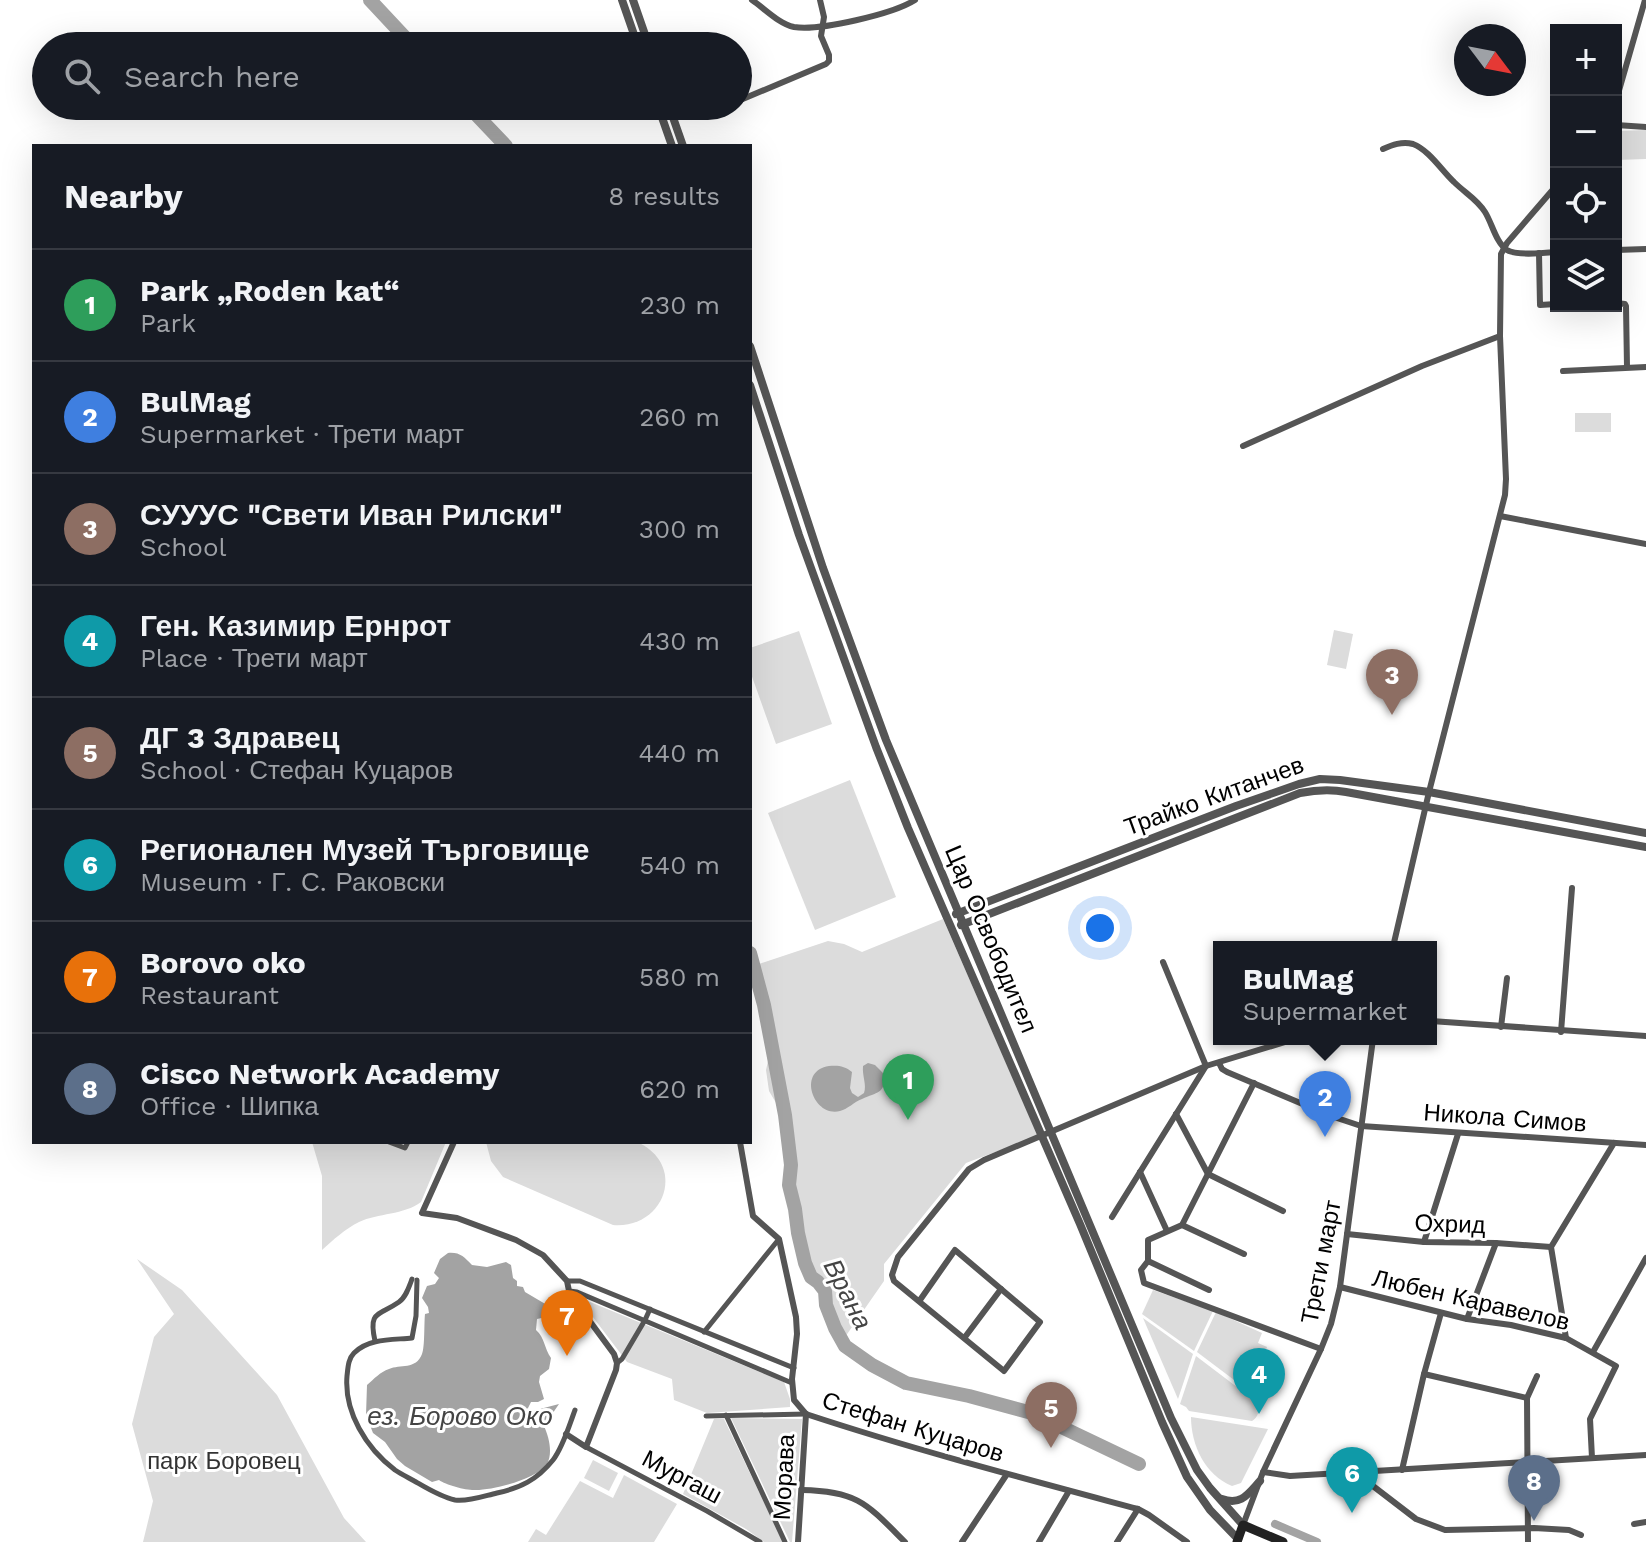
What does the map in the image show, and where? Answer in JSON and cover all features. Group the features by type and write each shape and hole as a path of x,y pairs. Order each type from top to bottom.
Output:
{"main road":[{"path":"1240,1541 1243,1525 1283,1542"}],"street":[{"path":"622,0 633,32"},
{"path":"633,0 644,32"},
{"path":"752,0 792,26 822,25 882,14 915,0"},
{"path":"752,95 829,61 821,36 824,17 820,0"},
{"path":"1617,96 1645,0"},
{"path":"663,120 671,144"},
{"path":"674,120 682,144"},
{"path":"1622,125 1646,127"},
{"path":"1383,149 1405,143 1425,152 1456,185 1476,199 1503,248 1513,253 1550,252"},
{"path":"1394,941 1505,495 1500,260 1503,248 1550,193"},
{"path":"1622,250 1646,249"},
{"path":"1539,253 1540,305 1550,304"},
{"path":"1622,304 1626,306 1627,367"},
{"path":"1243,446 1422,366 1500,336"},
{"name":"Цар Освободител","path":"752,352 823,568 886,740 1162,1422 1187,1477 1210,1510 1240,1541"},
{"path":"1563,371 1646,367"},
{"name":"Цар Освободител","path":"752,391 799,535 876,747 946,918 1046,1134 1171,1418 1197,1470 1243,1525"},
{"path":"1500,516 1646,544"},
{"name":"Трайко Китанчев","path":"946,918 1236,806 1320,779 1429,792 1646,833"},
{"name":"Трайко Китанчев","path":"951,929 1300,793 1312,791 1333,790 1646,847"},
{"path":"1561,1032 1572,888"},
{"path":"1163,962 1206,1066"},
{"path":"1501,1027 1507,978"},
{"path":"1437,1022 1646,1036"},
{"path":"920,1300 955,1250 1040,1322 1004,1371 894,1281 892,1275 898,1257 969,1169 1206,1066 1276,1045"},
{"name":"Трети март","path":"1243,1525 1261,1476 1331,1324 1340,1287 1372,1045"},
{"name":"Никола Симов","path":"1219,1063 1227,1072 1361,1126 1646,1145"},
{"path":"1112,1217 1206,1066"},
{"path":"1254,1083 1182,1225 1148,1240 1148,1261 1141,1270 1144,1283 1321,1349"},
{"path":"1176,1114 1208,1174 1283,1211"},
{"path":"1424,1242 1458,1134"},
{"path":"1566,1338 1551,1247 1614,1143"},
{"path":"453,1144 422,1213 457,1218 516,1240 543,1255 567,1281 614,1354 616,1370 586,1447 566,1434"},
{"path":"740,1144 753,1216 779,1239 796,1317 792,1383 794,1400 806,1414"},
{"path":"1140,1172 1167,1231"},
{"path":"1182,1225 1244,1254"},
{"name":"Охрид","path":"1347,1234 1424,1242 1551,1247"},
{"path":"694,1341 779,1239"},
{"path":"1467,1319 1496,1243"},
{"path":"1592,1458 1590,1419 1616,1366 1593,1352 1646,1258"},
{"path":"1148,1261 1209,1290"},
{"path":"375,1341 372,1326 379,1312 400,1301 414,1280 416,1316 412,1338 375,1341 355,1352 349,1361 346,1387 350,1409 377,1453 395,1470 435,1493 455,1500 469,1500 529,1484 555,1458 575,1410"},
{"path":"567,1281 580,1281 794,1368"},
{"path":"573,1292 580,1281"},
{"name":"Любен Каравелов","path":"1340,1287 1467,1319 1511,1325 1566,1338 1593,1352"},
{"path":"965,1337 1001,1289"},
{"path":"573,1292 792,1383"},
{"path":"617,1363 650,1309"},
{"path":"1402,1470 1441,1313"},
{"path":"725,1354 730,1342"},
{"path":"773,1375 777,1362"},
{"path":"1424,1374 1527,1398"},
{"path":"1528,1542 1527,1398 1537,1376"},
{"path":"706,1416 806,1414"},
{"name":"Стефан Куцаров","path":"806,1414 1138,1509 1187,1542"},
{"name":"Морава","path":"798,1542 806,1414"},
{"path":"726,1415 785,1542"},
{"name":"Мургаш","path":"586,1447 760,1542"},
{"path":"1219,1498 1232,1502 1240,1500 1247,1496 1261,1476 1646,1455"},
{"path":"1356,1473 1416,1519 1445,1530 1528,1528 1569,1530 1581,1535"},
{"path":"962,1542 1007,1474"},
{"path":"802,1490 831,1491 856,1499 905,1542"},
{"path":"1039,1542 1069,1491"},
{"path":"1117,1542 1138,1509"},
{"path":"1634,1524 1646,1522"}],"green space":[{"path":"1646,130 1646,159 1622,160 1622,131"},
{"path":"1575,413 1611,413 1611,432 1575,432"},
{"path":"1334,630 1353,634 1346,669 1327,665"},
{"path":"799,631 832,724 776,744 752,677 752,647"},
{"path":"850,780 896,897 815,930 768,813"},
{"path":"943,919 1038,1136 966,1163 884,1264 884,1281 843,1340 805,1257 796,1226 792,1184 794,1146 769,1091 766,1070 770,1052 756,965 828,941 862,952"},
{"path":"313,1144 445,1144 421,1202 359,1222 322,1250 322,1176"},
{"path":"487,1144 640,1144 652,1152 662,1165 664,1193 646,1217 613,1225 503,1177 491,1161"},
{"name":"парк Боровец","path":"137,1259 182,1290 277,1395 344,1518 366,1542 143,1542 153,1501 132,1424 154,1337 174,1314"},
{"path":"1153,1290 1213,1311 1194,1351 1142,1314"},
{"path":"583,1299 784,1382 790,1407 707,1413 674,1400 672,1379 627,1362 583,1304"},
{"path":"1216,1312 1262,1333 1258,1343 1267,1347 1257,1374 1270,1379 1258,1398 1197,1352"},
{"path":"1143,1318 1193,1354 1178,1399"},
{"path":"1196,1356 1258,1403 1258,1414 1252,1421 1189,1411 1180,1404"},
{"path":"1191,1417 1268,1429 1241,1483 1232,1486 1207,1467 1197,1448"},
{"path":"731,1418 802,1419 792,1542 790,1542"},
{"path":"714,1419 724,1419 783,1542 764,1542 683,1494"},
{"path":"593,1460 618,1473 609,1491 584,1478"},
{"path":"624,1475 677,1504 654,1542 528,1542 536,1529 546,1535 580,1481 613,1498"}],"water":[{"path":"868,1063 875,1065 885,1075 884,1086 879,1092 840,1111 823,1108 816,1101 811,1084 819,1070 835,1066 852,1072 850,1088 858,1097 864,1093 863,1066"},
{"name":"ез. Борово Око","path":"448,1253 459,1254 472,1265 487,1267 506,1262 511,1265 517,1286 547,1305 551,1316 537,1319 536,1330 551,1358 549,1369 540,1376 544,1399 531,1402 528,1408 535,1414 540,1409 559,1404 544,1426 550,1445 549,1460 542,1469 514,1483 472,1490 439,1480 432,1482 397,1459 385,1442 373,1433 366,1415 367,1385 386,1370 416,1362 422,1354 425,1314 429,1313 422,1298 427,1286 435,1284 439,1278 434,1273 440,1259"}],"waterway":[{"name":"Врана","path":"370,0 400,32"},
{"name":"Врана","path":"481,120 504,144"},
{"name":"Врана","path":"752,960 764,1005 785,1115 791,1165 789,1185 805,1263 811,1277 825,1291 826,1305 845,1346 906,1383 1032,1413 1139,1464"},
{"name":"Врана","path":"1275,1524 1317,1542"}],"place":[{"name":"СУУУС \"Свети Иван Рилски\"","path":"1392,715"},
{"name":"Park „Roden kat“","path":"908,1120"},
{"name":"BulMag","path":"1325,1137"},
{"name":"Borovo oko","path":"567,1356"},
{"name":"Ген. Казимир Ернрот","path":"1259,1414"},
{"name":"ДГ 3 Здравец","path":"1051,1448"},
{"name":"Регионален Музей Търговище","path":"1352,1513"},
{"name":"Cisco Network Academy","path":"1534,1521"}]}
